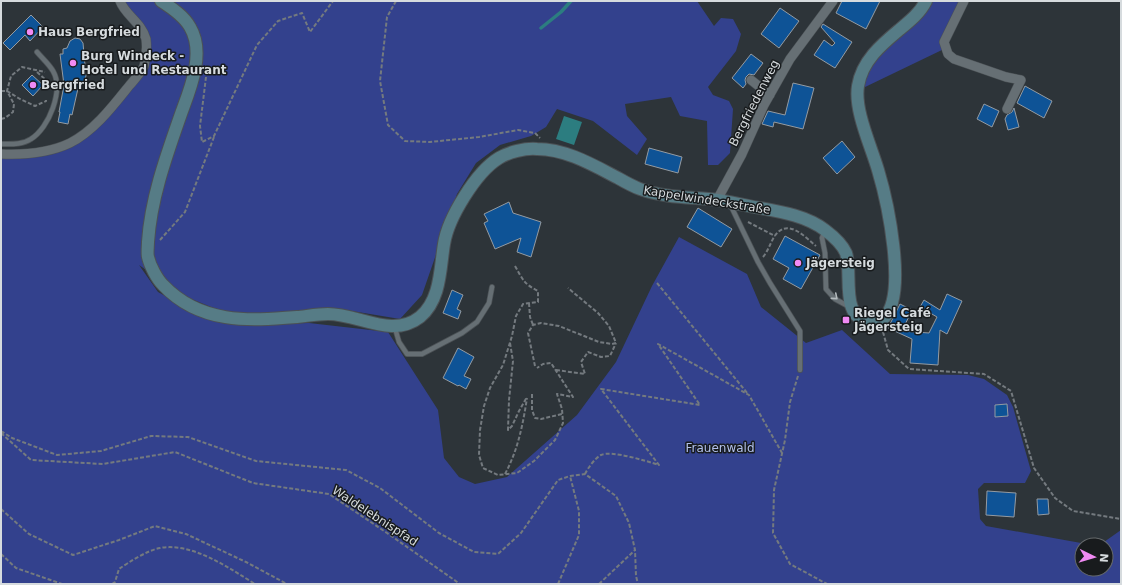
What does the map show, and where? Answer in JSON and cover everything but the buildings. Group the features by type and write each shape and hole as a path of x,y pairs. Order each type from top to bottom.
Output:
{"street":[{"path":"1,154 28,154 47,150 71,142 97,124 133,80 143,67 146,54 146,39 141,29 123,8 120,1"},
{"path":"161,1 176,10 191,28 196,43 197,60 192,82 164,165 150,222 147,256 159,281 172,293 193,308 212,315 236,319 257,320 329,314 348,316 395,328"},
{"name":"Bergfriedenweg","path":"717,200 742,154 752,130 770,95 790,59 833,1"},
{"path":"852,308 855,314 865,322 880,321 888,312 894,293 895,277 894,254 889,218 879,173 858,106 857,92 860,76 867,62 875,52 914,18 923,8 926,1"},
{"path":"964,1 944,42 948,54 954,59 1006,77 1021,80 1007,109"},
{"path":"751,80 770,95"},
{"name":"Kappelwindeckstraße","path":"395,328 407,325 418,319 429,308 436,290 442,266 444,240 450,223 476,179 486,168 499,158 514,152 532,148 550,150 578,158 638,189 665,196 717,200 777,211 800,217 816,224 840,244 846,253 848,264 849,298 852,308"}],"lane":[{"path":"1,144 20,143 31,139 41,130 49,119 55,101 57,86 53,71 37,52"},
{"path":"730,202 758,262 800,331 800,370"},
{"path":"825,230 822,238 825,253 826,289 835,299 852,308"},
{"path":"395,328 399,342 407,354 422,354 462,333 477,322 489,303 492,287"}],"path":[{"path":"147,256 185,212 214,136 258,45 278,21 302,13 310,32 332,1"},
{"path":"396,1 387,17 380,81 388,126 405,140 430,142 479,137 518,130 534,132 550,150"},
{"path":"1,119 13,112 14,104 7,91 11,76 22,67 36,71 47,81 48,86"},
{"path":"207,73 200,126 202,142 214,136"},
{"path":"1,91 7,91 35,106 46,101 47,97"},
{"path":"737,217 775,236"},
{"path":"758,262 767,252 775,236 783,229 787,228 795,230 825,253"},
{"path":"516,266 523,280 528,286 538,291 538,302 523,304 516,316 510,342 502,365 490,388 484,406 480,430 479,455 483,468 498,474 517,473 534,461 555,440 563,423 562,409 557,394 573,397 551,363 543,364 537,368"},
{"path":"657,283 749,394 782,452"},
{"path":"556,370 585,374 581,362 588,352 601,357 610,356 616,343 609,326 598,313 568,288"},
{"path":"529,303 530,317 533,325"},
{"path":"880,321 888,350 909,369 984,374 1011,391 1034,468 1055,498 1073,511 1120,519"},
{"path":"535,366 528,332 533,325 541,323 559,326 599,342 612,344 616,343"},
{"path":"504,474 511,463 519,442 527,397 518,411 512,426 508,430 513,361 510,342"},
{"path":"585,474 588,466 600,455 608,454 628,456 659,465 601,389 700,405 658,344 749,394"},
{"path":"800,370 790,402 774,490 773,533 790,564 827,584"},
{"path":"532,394 532,410 535,418 541,419 562,414"},
{"path":"1,432 12,438 57,455 101,451 151,436 188,437 256,461 346,470 380,488 439,533 474,552 498,554 521,533 558,480 570,476 585,474 616,496 630,523 635,550 636,576 638,584"},
{"name":"Waldelebnispfad","path":"1,432 31,460 103,464 175,452 253,483 329,494 460,584"},
{"path":"558,584 579,535 579,511 570,476"},
{"path":"1,509 29,534 73,555 155,526 186,534 246,562 287,584"},
{"path":"112,584 115,582 119,569 132,560 159,548 176,546 199,553 256,584"},
{"path":"599,584 635,550"},
{"path":"1,554 16,568 62,584"}],"green space":[{"name":"Frauenwald","path":"124,1 697,1 714,26 721,18 733,19 741,34 736,51 708,87 713,95 729,101 733,109 730,153 718,165 708,165 707,121 680,116 671,97 625,104 627,116 647,139 637,155 593,121 557,109 546,127 531,136 500,145 476,163 457,194 422,295 400,319 334,308 249,316 216,309 184,296 139,265 158,292 205,318 234,325 309,323 388,332 438,410 444,458 459,477 475,484 507,477 577,415 616,362 652,286 679,237 747,274 761,307 806,343 842,330 890,374 968,375 984,379 1007,395 1013,407 1031,471 1025,483 984,483 978,489 980,519 986,526 1074,542 1074,577 1114,577 1114,537 1111,537 1121,530 1121,584 1,584 1,159 2,157 10,157 85,136 150,54"},
{"path":"932,1 963,1 944,49 863,88 870,68 887,46 923,17 932,4"}],"shaded area":[{"path":"564,116 582,122 574,145 556,139"}],"waterway":[{"path":"541,28 561,12 571,1"}],"place":[{"name":"Haus Bergfried","path":"30,32"},
{"name":"Burg Windeck - Hotel und Restaurant","path":"73,63"},
{"name":"Bergfried","path":"33,85"},
{"name":"Jägersteig","path":"798,263"},
{"name":"Riegel Café Jägersteig","path":"846,320"}]}
